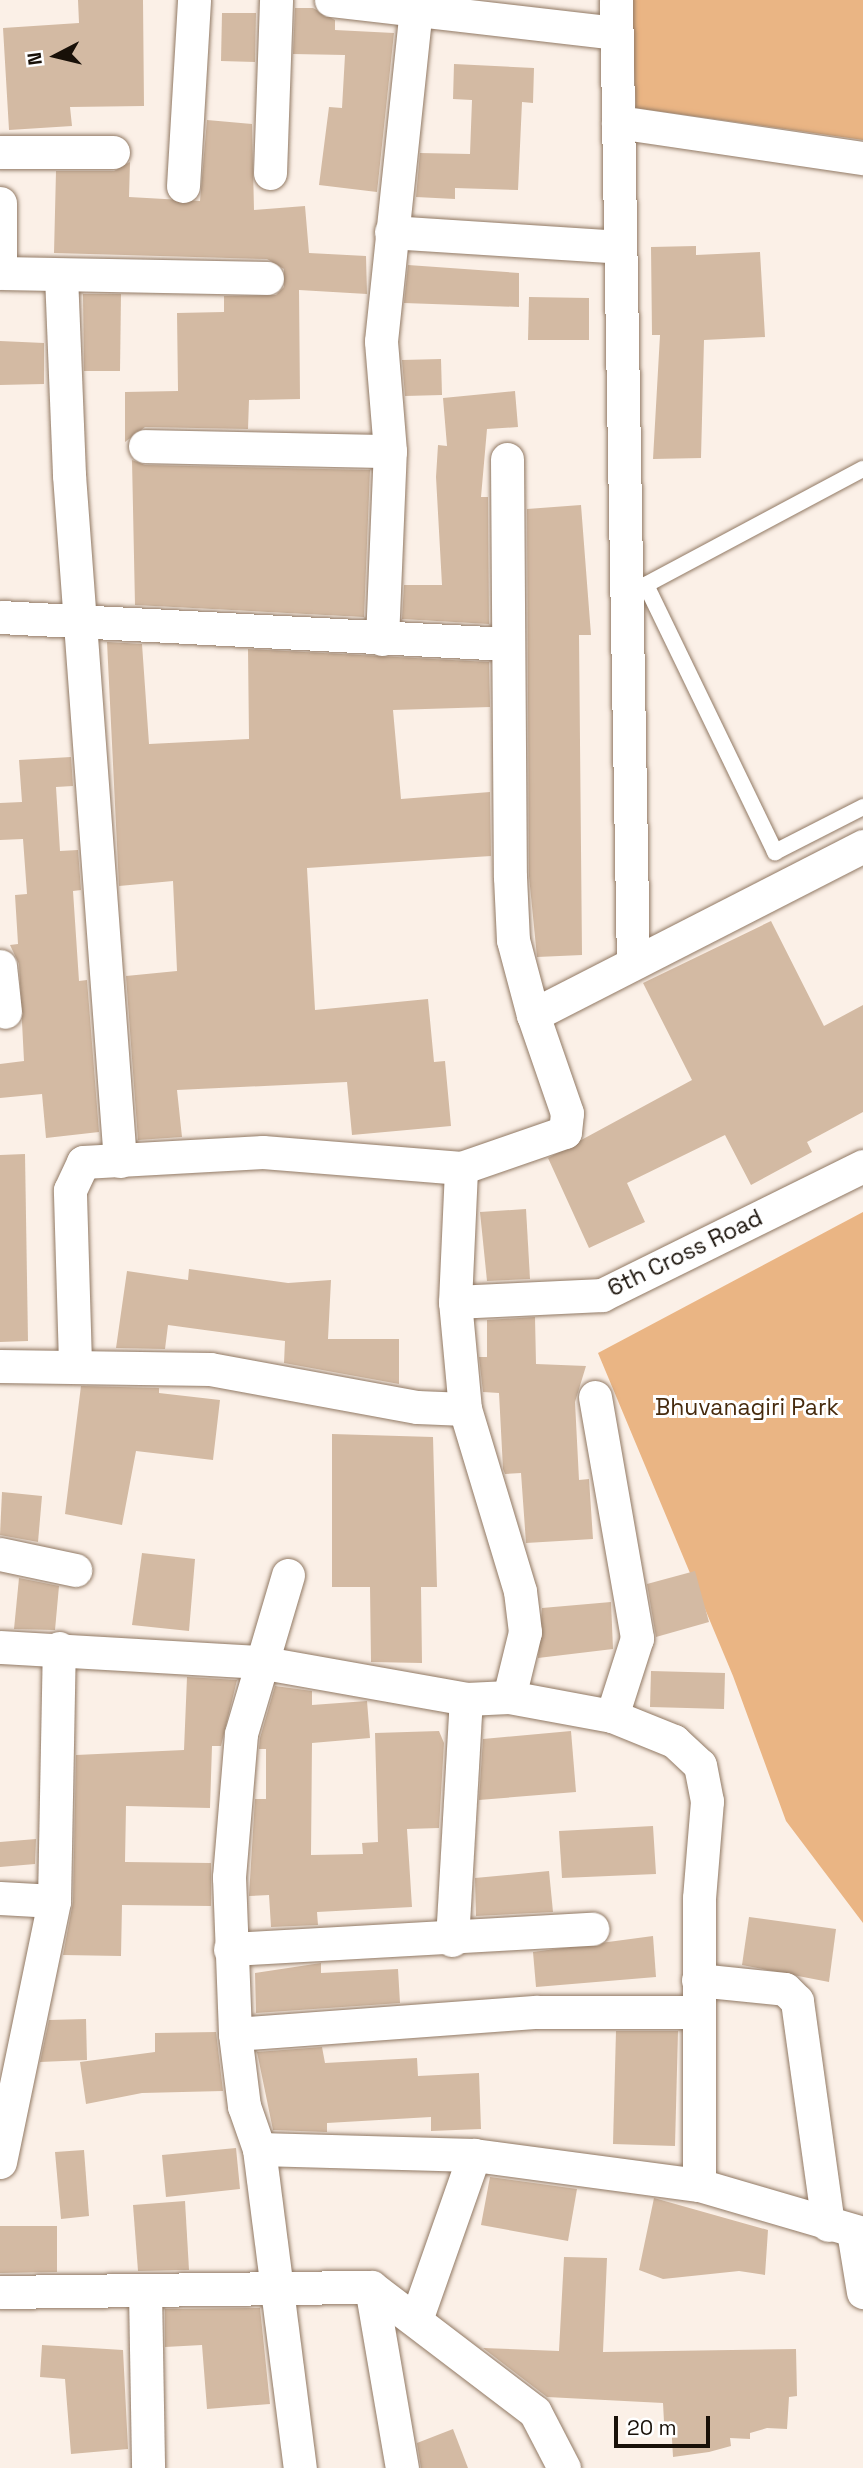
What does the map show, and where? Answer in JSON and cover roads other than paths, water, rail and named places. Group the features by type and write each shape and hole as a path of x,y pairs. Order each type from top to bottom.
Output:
{"street":[{"path":"183,186 194,0"},
{"path":"270,173 276,0"},
{"path":"331,0 416,5 616,33"},
{"path":"616,0 620,247 636,590 633,960"},
{"path":"382,639 390,451 381,341 416,5"},
{"path":"618,122 863,158"},
{"path":"0,152 113,152"},
{"path":"0,203 2,273 267,278"},
{"path":"391,232 620,247"},
{"path":"61,275 69,475 84,618 120,1161"},
{"path":"145,446 390,451"},
{"path":"75,1363 70,1190 83,1163 262,1152 461,1168 565,1132 567,1112 533,1015 513,940 507,644 507,459"},
{"path":"0,617 84,618 382,639 507,644"},
{"path":"533,1015 633,960 863,846"},
{"path":"0,966 5,1012"},
{"name":"6th Cross Road","path":"456,1302 602,1295 863,1166"},
{"path":"461,1168 456,1302 465,1409 520,1591 525,1632 509,1697"},
{"path":"0,1366 75,1363 210,1369 417,1407 465,1409"},
{"path":"595,1397 637,1638 612,1716"},
{"path":"0,1554 75,1570"},
{"path":"288,1575 259,1662 230,1811 230,1950 235,2034 244,2106 259,2149 300,2468"},
{"path":"0,1647 59,1648 259,1662 466,1699 509,1697 612,1716 674,1741 700,1765 707,1801 699,1996 699,2185"},
{"path":"0,2162 54,1901 59,1648"},
{"path":"452,1940 466,1699"},
{"path":"0,1898 54,1901"},
{"path":"230,1950 452,1940 592,1929"},
{"path":"235,2034 537,2012 785,1989 797,2000 863,2292"},
{"path":"259,2149 474,2155 699,2185 848,2230"},
{"path":"417,2317 474,2155"},
{"path":"371,2287 402,2468"},
{"path":"0,2292 276,2291 371,2287 417,2317 535,2412 564,2468"},
{"path":"145,2291 148,2468"}],"lane":[{"path":"863,469 636,590 775,852 863,807"}],"park label":[{"name":"Bhuvanagiri Park","path":"747,1407"}]}
